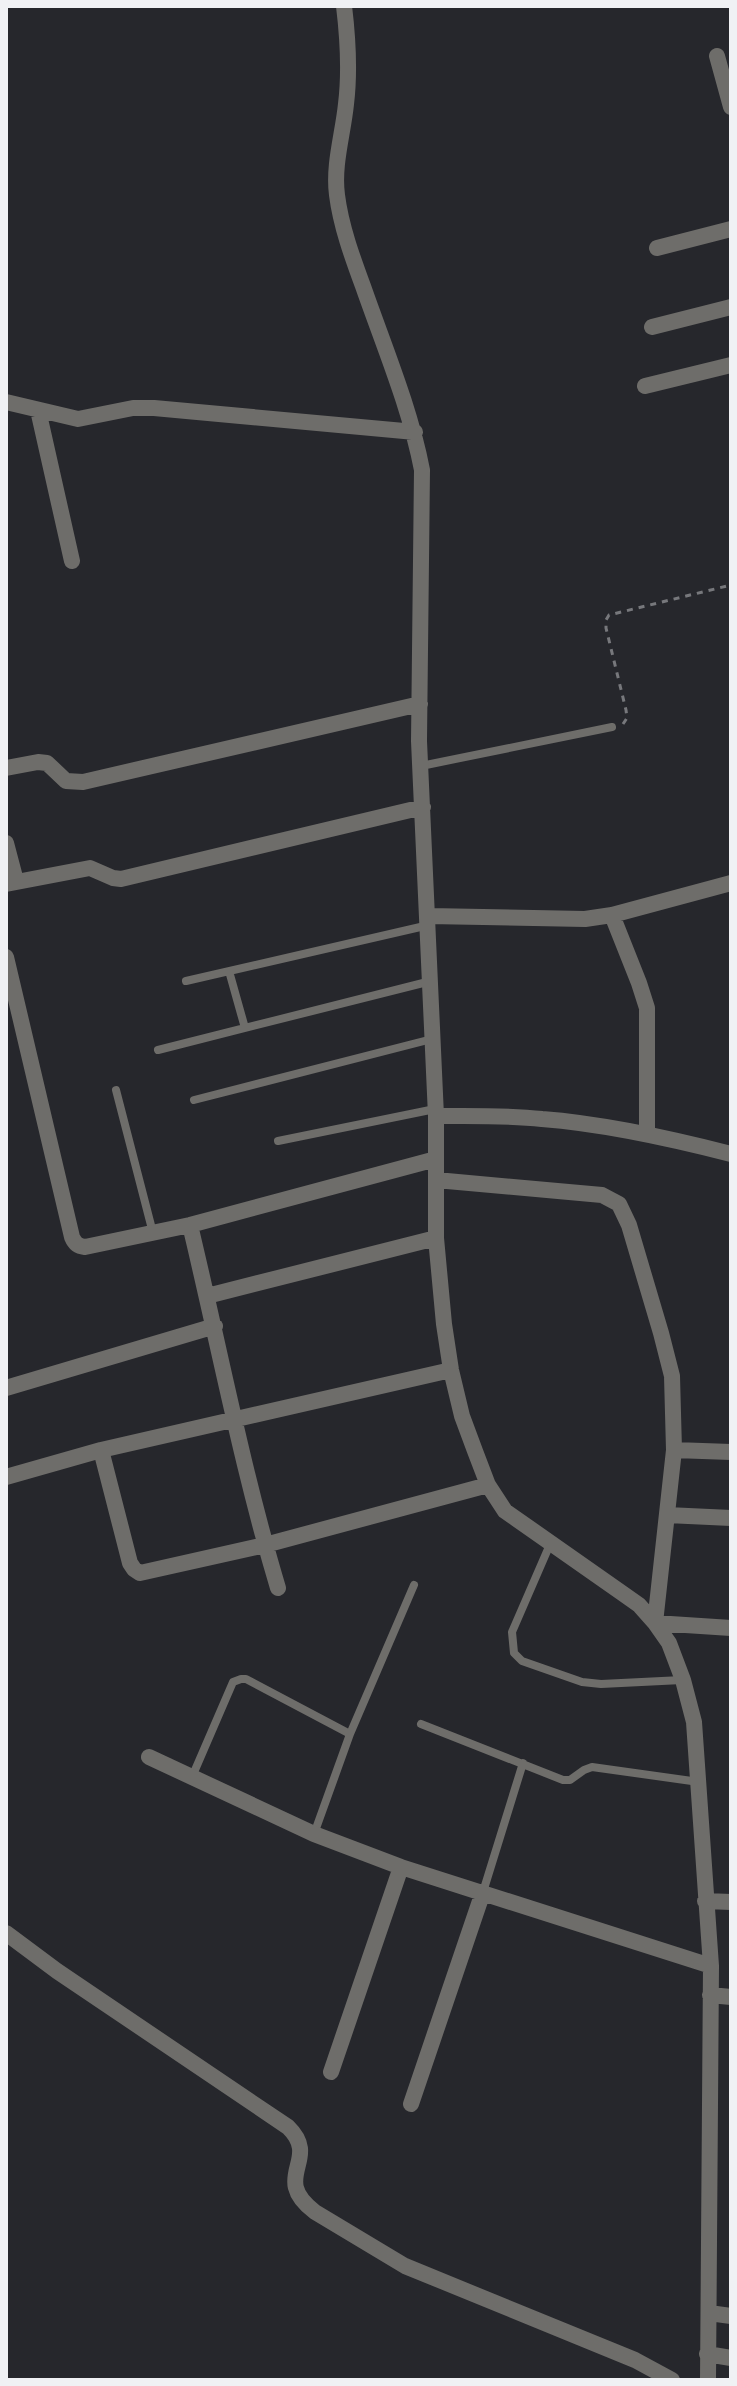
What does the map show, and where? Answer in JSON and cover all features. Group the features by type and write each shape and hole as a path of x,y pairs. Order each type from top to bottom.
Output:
{"street":[{"path":"344,6 348,65 346,103 336,165 336,193 358,273 415,432 422,470 421,766 436,1112 436,1238 451,1370 462,1416 488,1485 505,1511 631,1599 655,1623 669,1643 694,1722 711,1966 708,2380"},
{"path":"717,56 727,78 731,107"},
{"path":"657,248 731,229"},
{"path":"652,327 731,307"},
{"path":"645,386 731,365"},
{"path":"6,402 78,419 133,408 154,408 415,432"},
{"path":"38,410 72,561"},
{"path":"6,768 47,763 66,781 83,782 420,704"},
{"path":"6,843 11,882 90,868 121,879 423,807"},
{"path":"429,920 585,919 612,915 731,883"},
{"path":"612,915 647,1008 647,1134"},
{"path":"6,957 76,1244 85,1247 190,1225 436,1159"},
{"path":"436,1112 539,1118 647,1134 731,1154"},
{"path":"436,1180 602,1195 619,1204 629,1225 669,1363 673,1388 674,1450 655,1623"},
{"path":"190,1225 234,1419 278,1588"},
{"path":"207,1296 436,1238"},
{"path":"6,1388 215,1326"},
{"path":"6,1477 101,1450 451,1370"},
{"path":"101,1450 130,1563 140,1573 265,1545 488,1485"},
{"path":"674,1450 731,1452"},
{"path":"667,1515 731,1518"},
{"path":"655,1623 731,1628"},
{"path":"149,1757 314,1834 401,1867 711,1966"},
{"path":"331,2072 401,1867"},
{"path":"411,2104 483,1892"},
{"path":"705,1901 731,1902"},
{"path":"6,1933 57,1971 288,2127 301,2145 294,2180 297,2193 315,2212 405,2266 635,2360 672,2380"},
{"path":"710,1995 731,1997"},
{"path":"709,2313 731,2316"},
{"path":"707,2354 731,2358"}],"lane":[{"path":"421,766 612,727"},
{"path":"186,981 429,920"},
{"path":"229,971 245,1028"},
{"path":"158,1050 431,980"},
{"path":"194,1100 433,1039"},
{"path":"116,1090 153,1233"},
{"path":"278,1141 436,1112"},
{"path":"551,1542 512,1632 514,1653 522,1661 582,1682 683,1680"},
{"path":"314,1834 350,1734 414,1585"},
{"path":"192,1777 233,1682 241,1679 350,1734"},
{"path":"421,1724 563,1780 570,1780 592,1767 699,1782"},
{"path":"483,1892 523,1763"}],"path":[{"path":"612,727 622,725 627,718 606,628 609,615 731,585"}]}
